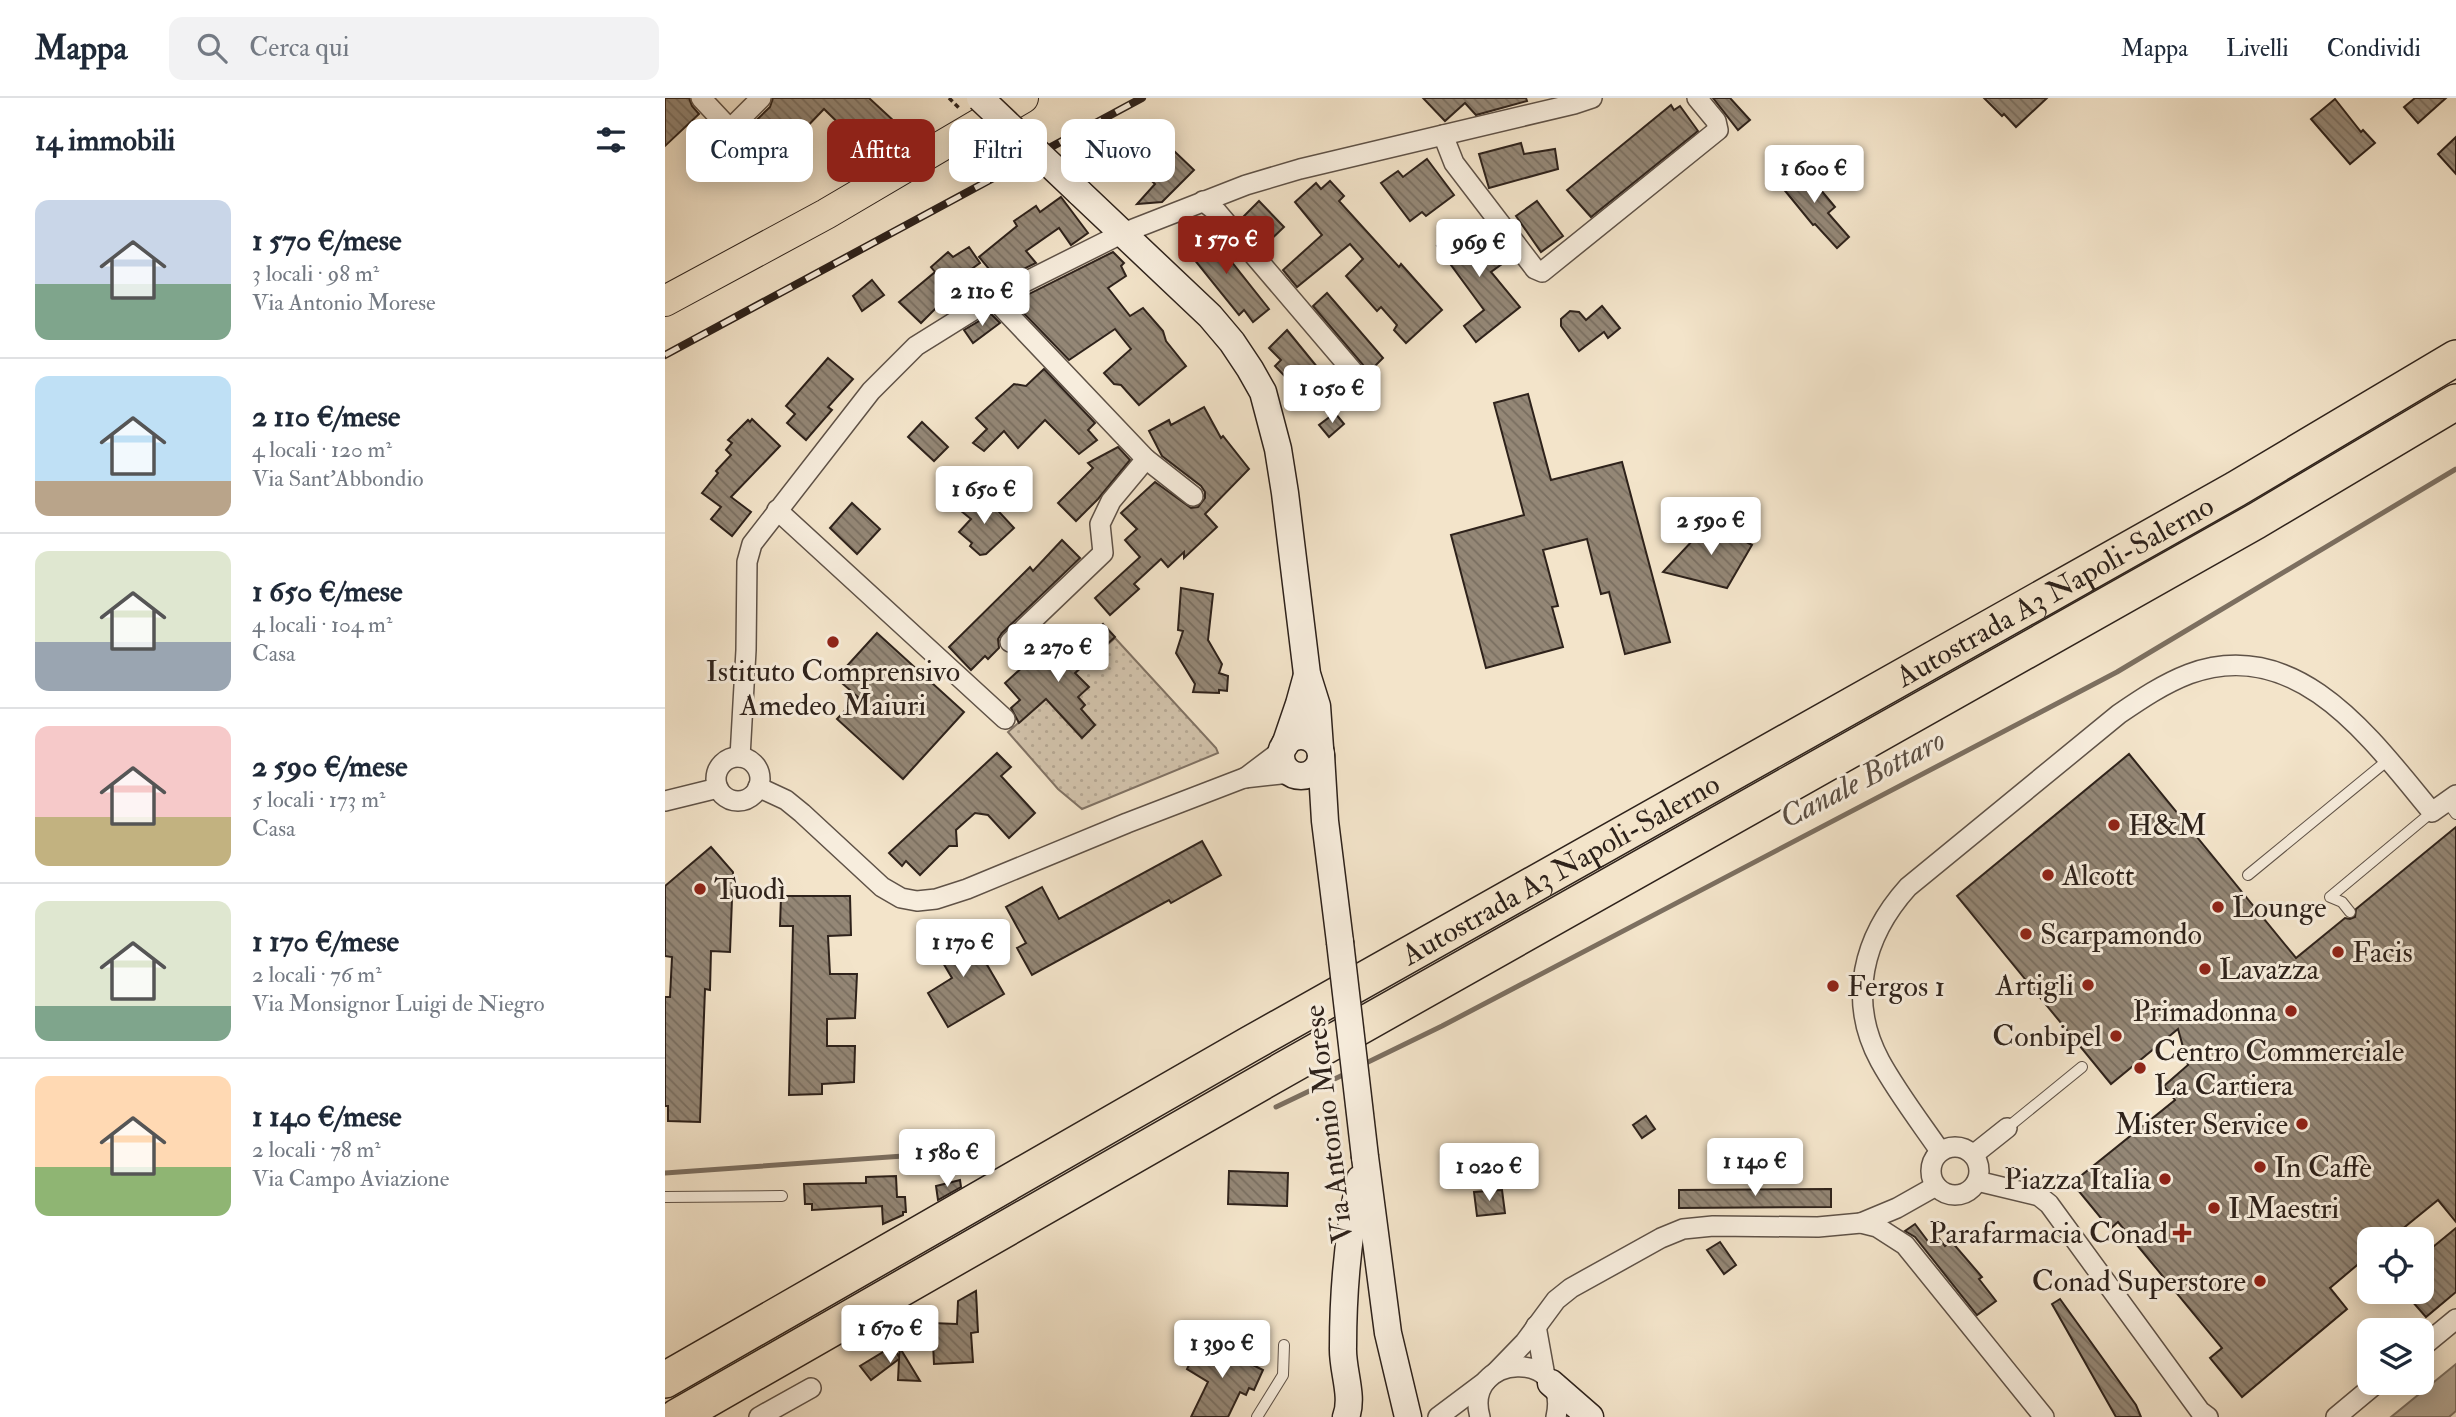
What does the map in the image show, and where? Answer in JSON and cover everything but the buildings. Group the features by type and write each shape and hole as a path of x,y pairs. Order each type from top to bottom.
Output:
{"highway":[{"name":"Autostrada A3 Napoli-Salerno","path":"665,1380 1250,1044 2224,496 2456,358"},
{"name":"Autostrada A3 Napoli-Salerno","path":"677,1417 1283,1070 2256,522 2456,402"}],"main road":[{"path":"665,302 848,202 1023,98"}],"street":[{"path":"701,98 730,129 761,98"},
{"name":"Via Antonio Morese","path":"980,98 1210,316 1232,342 1263,392 1276,438 1286,493 1307,674 1317,706 1325,821 1365,1157 1388,1333 1407,1413"},
{"path":"740,757 746,650 747,562 752,544 871,391 916,346 993,298 1123,233 1203,201 1300,169 1592,98"},
{"path":"1443,135 1454,163 1535,269 1542,272 1718,130 1716,121 1697,98"},
{"path":"1203,201 1217,212 1368,389"},
{"path":"993,298 1146,459 1193,496"},
{"path":"1010,642 1103,553 1100,524 1111,501 1146,459"},
{"path":"777,510 1005,719"},
{"path":"1940,1151 1879,1060 1867,1029 1863,998 1865,961 1874,935 1890,907 1908,887 2119,714 2157,689 2192,673 2240,667 2284,673 2348,715 2388,760 2448,806"},
{"name":"Via Antonio Morese","path":"1307,674 1288,760 1325,821"},
{"path":"1300,736 1312,739 1321,752 1321,762 1313,772 1300,776 1288,760 1289,740 1300,736"},
{"path":"733,757 747,759 757,767 760,780 758,787 749,798 735,801 728,799 718,788 716,775 722,763 733,757"},
{"path":"758,787 786,800 882,887 901,898 917,901 936,899 967,888 1288,760"},
{"path":"665,801 718,788"},
{"path":"1973,1155 2007,1128"},
{"path":"1955,1146 1973,1155 1979,1165 1977,1181 1972,1188 1957,1195 1941,1191 1936,1186 1930,1171 1934,1157 1940,1151 1955,1146"},
{"path":"1346,1417 1349,1408 1342,1356 1343,1305 1353,1213 1365,1157"},
{"path":"1977,1181 2039,1196 2049,1204 2200,1411 2208,1417"},
{"path":"1439,1417 1491,1377 1525,1342 1556,1300 1571,1288 1661,1238 1683,1229 1713,1226 1818,1227 1861,1223 1898,1208 1936,1186"},
{"path":"1861,1223 1877,1227 1905,1245 2044,1417"},
{"path":"2434,1337 2456,1319"},
{"path":"1536,1326 1548,1379 1558,1404 1556,1417"},
{"path":"1480,1417 1479,1401 1491,1377 1515,1366 1536,1370 1590,1417"},
{"path":"759,1417 811,1388"},
{"path":"2336,1417 2362,1395"}],"lane":[{"path":"2248,875 2388,760"},
{"path":"2350,912 2342,902 2330,897 2448,806"},
{"path":"2007,1128 2082,1067"},
{"path":"665,1198 782,1196"},
{"path":"1257,1417 1283,1374 1284,1345"}],"shaded area":[{"path":"1115,638 1218,753 1082,809 1058,789 1008,732"},
{"path":"2456,1364 2456,1411 2449,1417 2391,1417 2418,1395 2434,1395 2434,1382"}],"waterway":[{"name":"Canale Bottaro","path":"1362,1065 1442,1026 2117,672 2456,469"},
{"name":"Canale Bottaro","path":"1276,1107 1347,1073"},
{"name":"Canale Bottaro","path":"665,1173 974,1151"}],"railway":[{"path":"665,355 1142,98"}],"place":[{"name":"Istituto Comprensivo Amedeo Maiuri","path":"833,642"},
{"name":"H&M","path":"2114,825"},
{"name":"Alcott","path":"2048,875"},
{"name":"Tuodì","path":"700,889"},
{"name":"Lounge","path":"2218,907"},
{"name":"Scarpamondo","path":"2026,934"},
{"name":"Facis","path":"2338,952"},
{"name":"Lavazza","path":"2205,969"},
{"name":"Artigli","path":"2088,985"},
{"name":"Fergos 1","path":"1833,986"},
{"name":"Primadonna","path":"2291,1011"},
{"name":"Conbipel","path":"2116,1036"},
{"name":"Centro Commerciale La Cartiera","path":"2140,1068"},
{"name":"Mister Service","path":"2302,1124"},
{"name":"In Caffè","path":"2260,1167"},
{"name":"Piazza Italia","path":"2165,1179"},
{"name":"I Maestri","path":"2214,1208"},
{"name":"Parafarmacia Conad","path":"2182,1233"},
{"name":"Conad Superstore","path":"2260,1281"}]}
